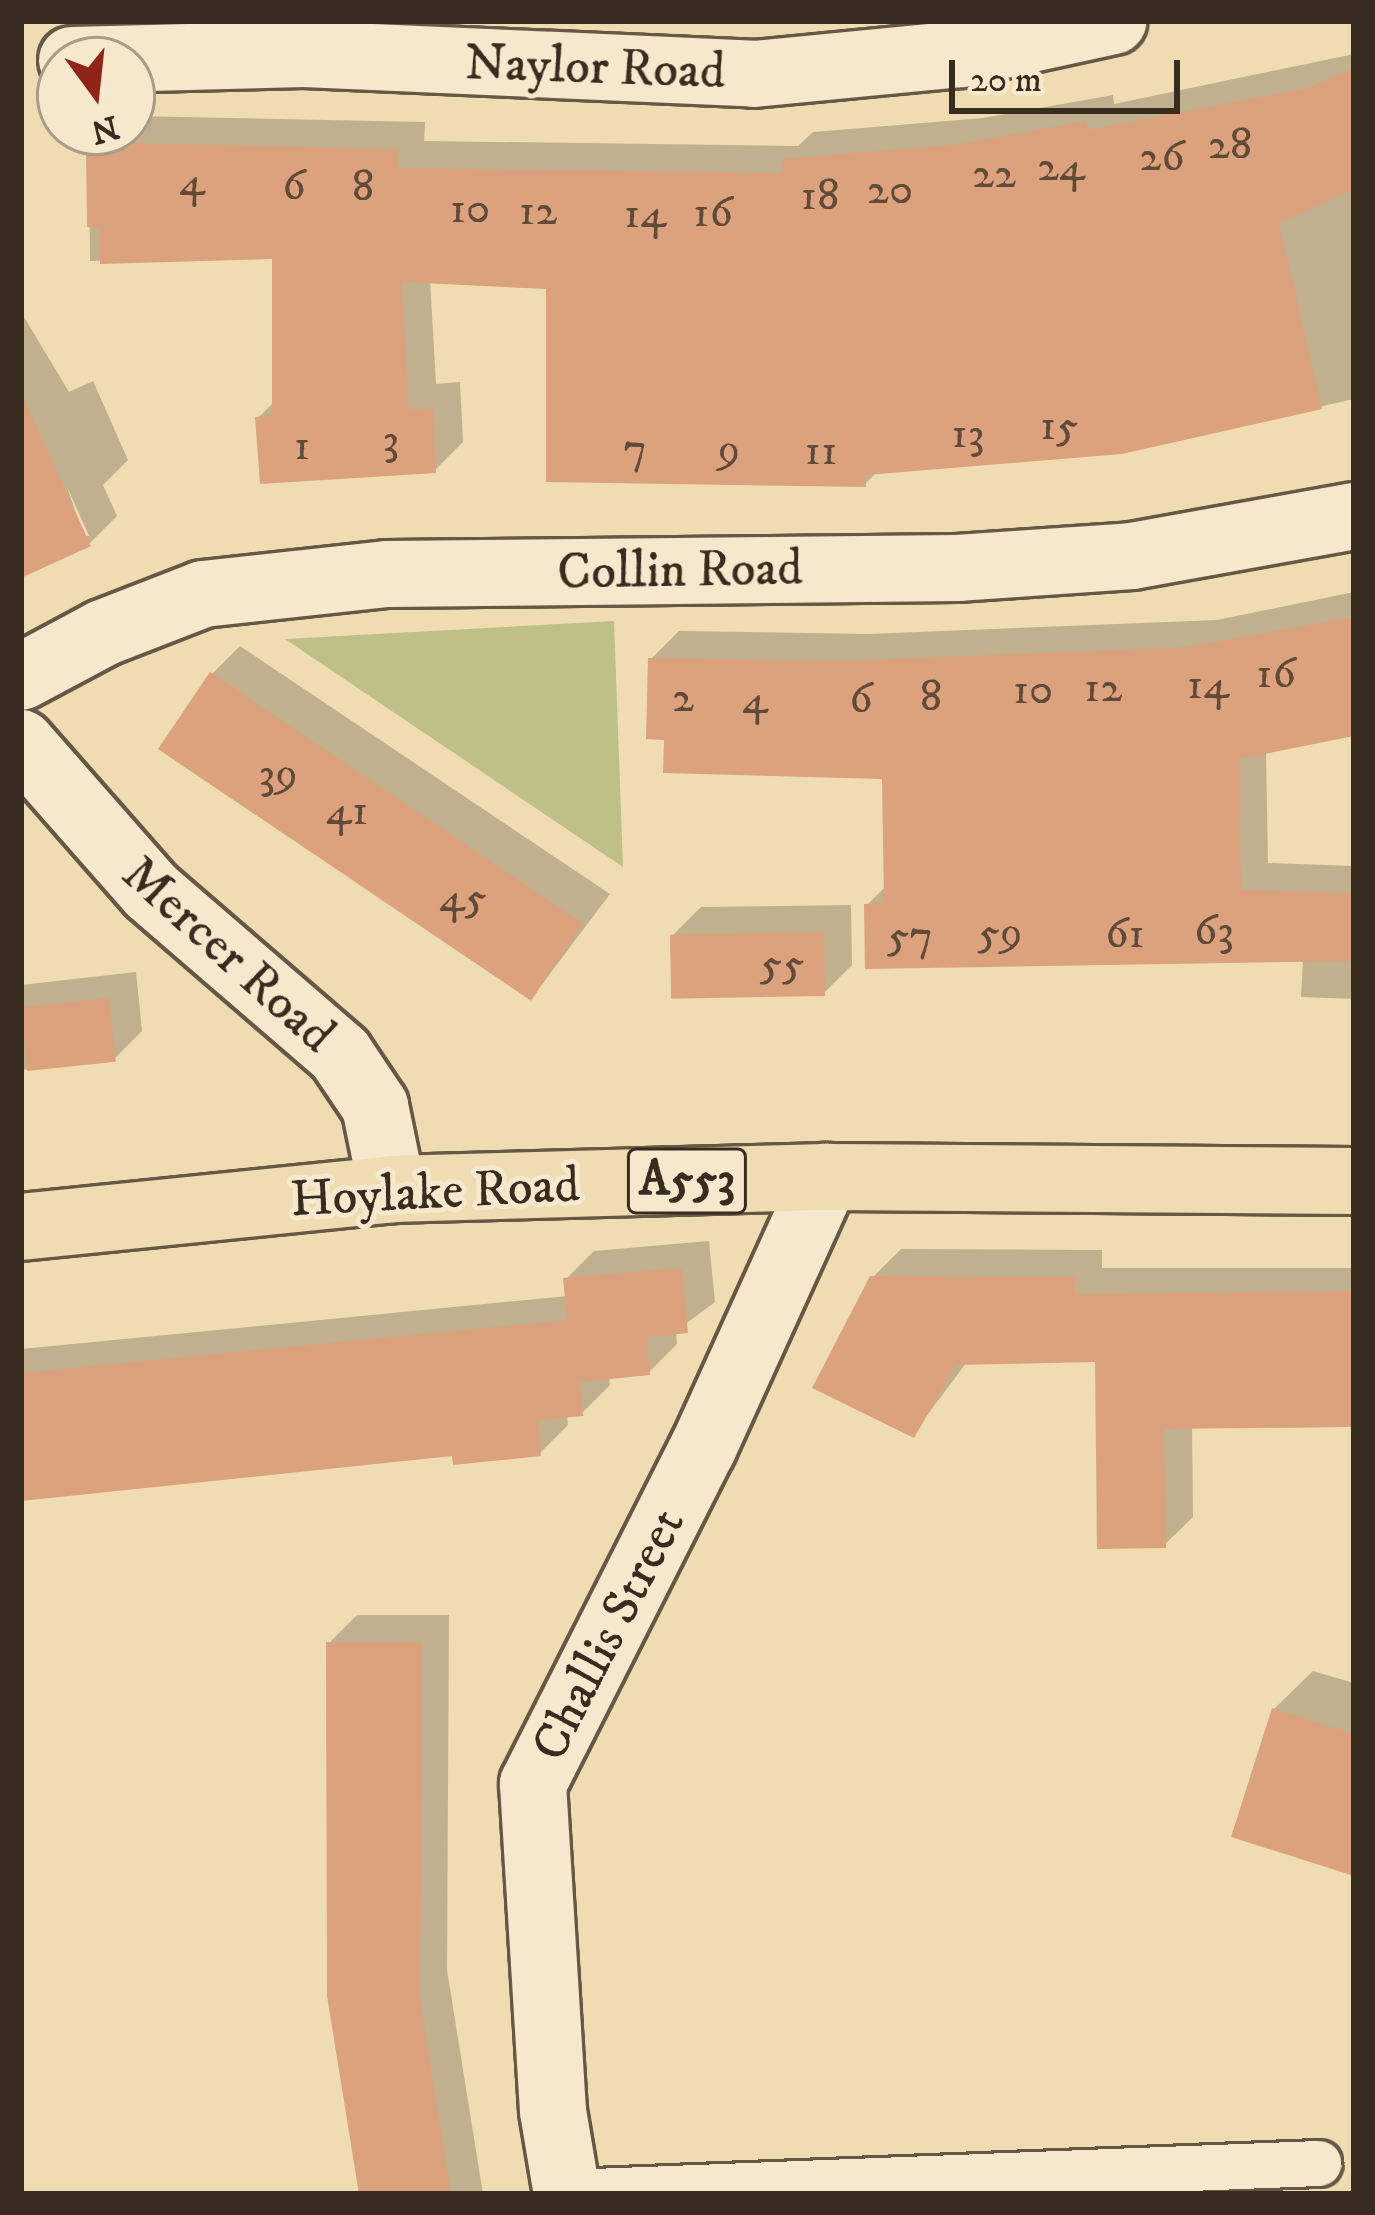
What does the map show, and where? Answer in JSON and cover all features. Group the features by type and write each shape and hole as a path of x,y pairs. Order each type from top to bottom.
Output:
{"main road":[{"name":"Hoylake Road","path":"21,1227 392,1189 826,1177 1354,1181"}],"street":[{"name":"Naylor Road","path":"156,58 304,54 754,74 962,54 1113,21"},
{"name":"Collin Road","path":"21,677 103,633 202,594 387,574 957,568 1132,556 1354,516"},
{"name":"Mercer Road","path":"21,743 151,891 340,1054 375,1106 392,1189"},
{"name":"Challis Street","path":"567,2193 553,2111 533,1784 703,1448 826,1177"}],"lane":[{"path":"567,2193 1318,2162"}],"green space":[{"path":"614,621 623,867 285,639"}],"building":[{"path":"1354,68 1354,189 1279,223 1322,409 1122,454 866,475 866,487 546,482 546,289 402,282 409,410 433,408 436,473 260,484 255,417 272,416 272,259 100,264 100,228 87,227 86,156 156,156 156,144 398,149 398,168 783,173 781,159 953,145 1086,121 1087,130 1308,88"},
{"path":"21,393 91,546 21,578"},
{"path":"1354,617 1354,736 1239,759 1241,890 1354,893 1354,961 865,969 864,904 884,903 882,779 663,773 664,740 646,739 648,658 839,661 1187,647"},
{"path":"210,672 583,924 531,1001 158,749"},
{"path":"824,932 825,996 671,999 670,935"},
{"path":"109,998 116,1062 27,1071 21,1007"},
{"path":"682,1268 688,1333 647,1337 650,1375 580,1382 583,1416 538,1420 541,1456 453,1465 452,1456 21,1501 21,1373 567,1320 563,1278"},
{"path":"870,1276 1075,1277 1075,1294 1354,1291 1354,1427 1164,1429 1166,1548 1097,1549 1095,1362 956,1365 914,1438 812,1388"},
{"path":"326,1642 422,1642 420,1999 451,2194 359,2194 327,1996"},
{"path":"1272,1708 1354,1734 1354,1876 1231,1837"}]}
